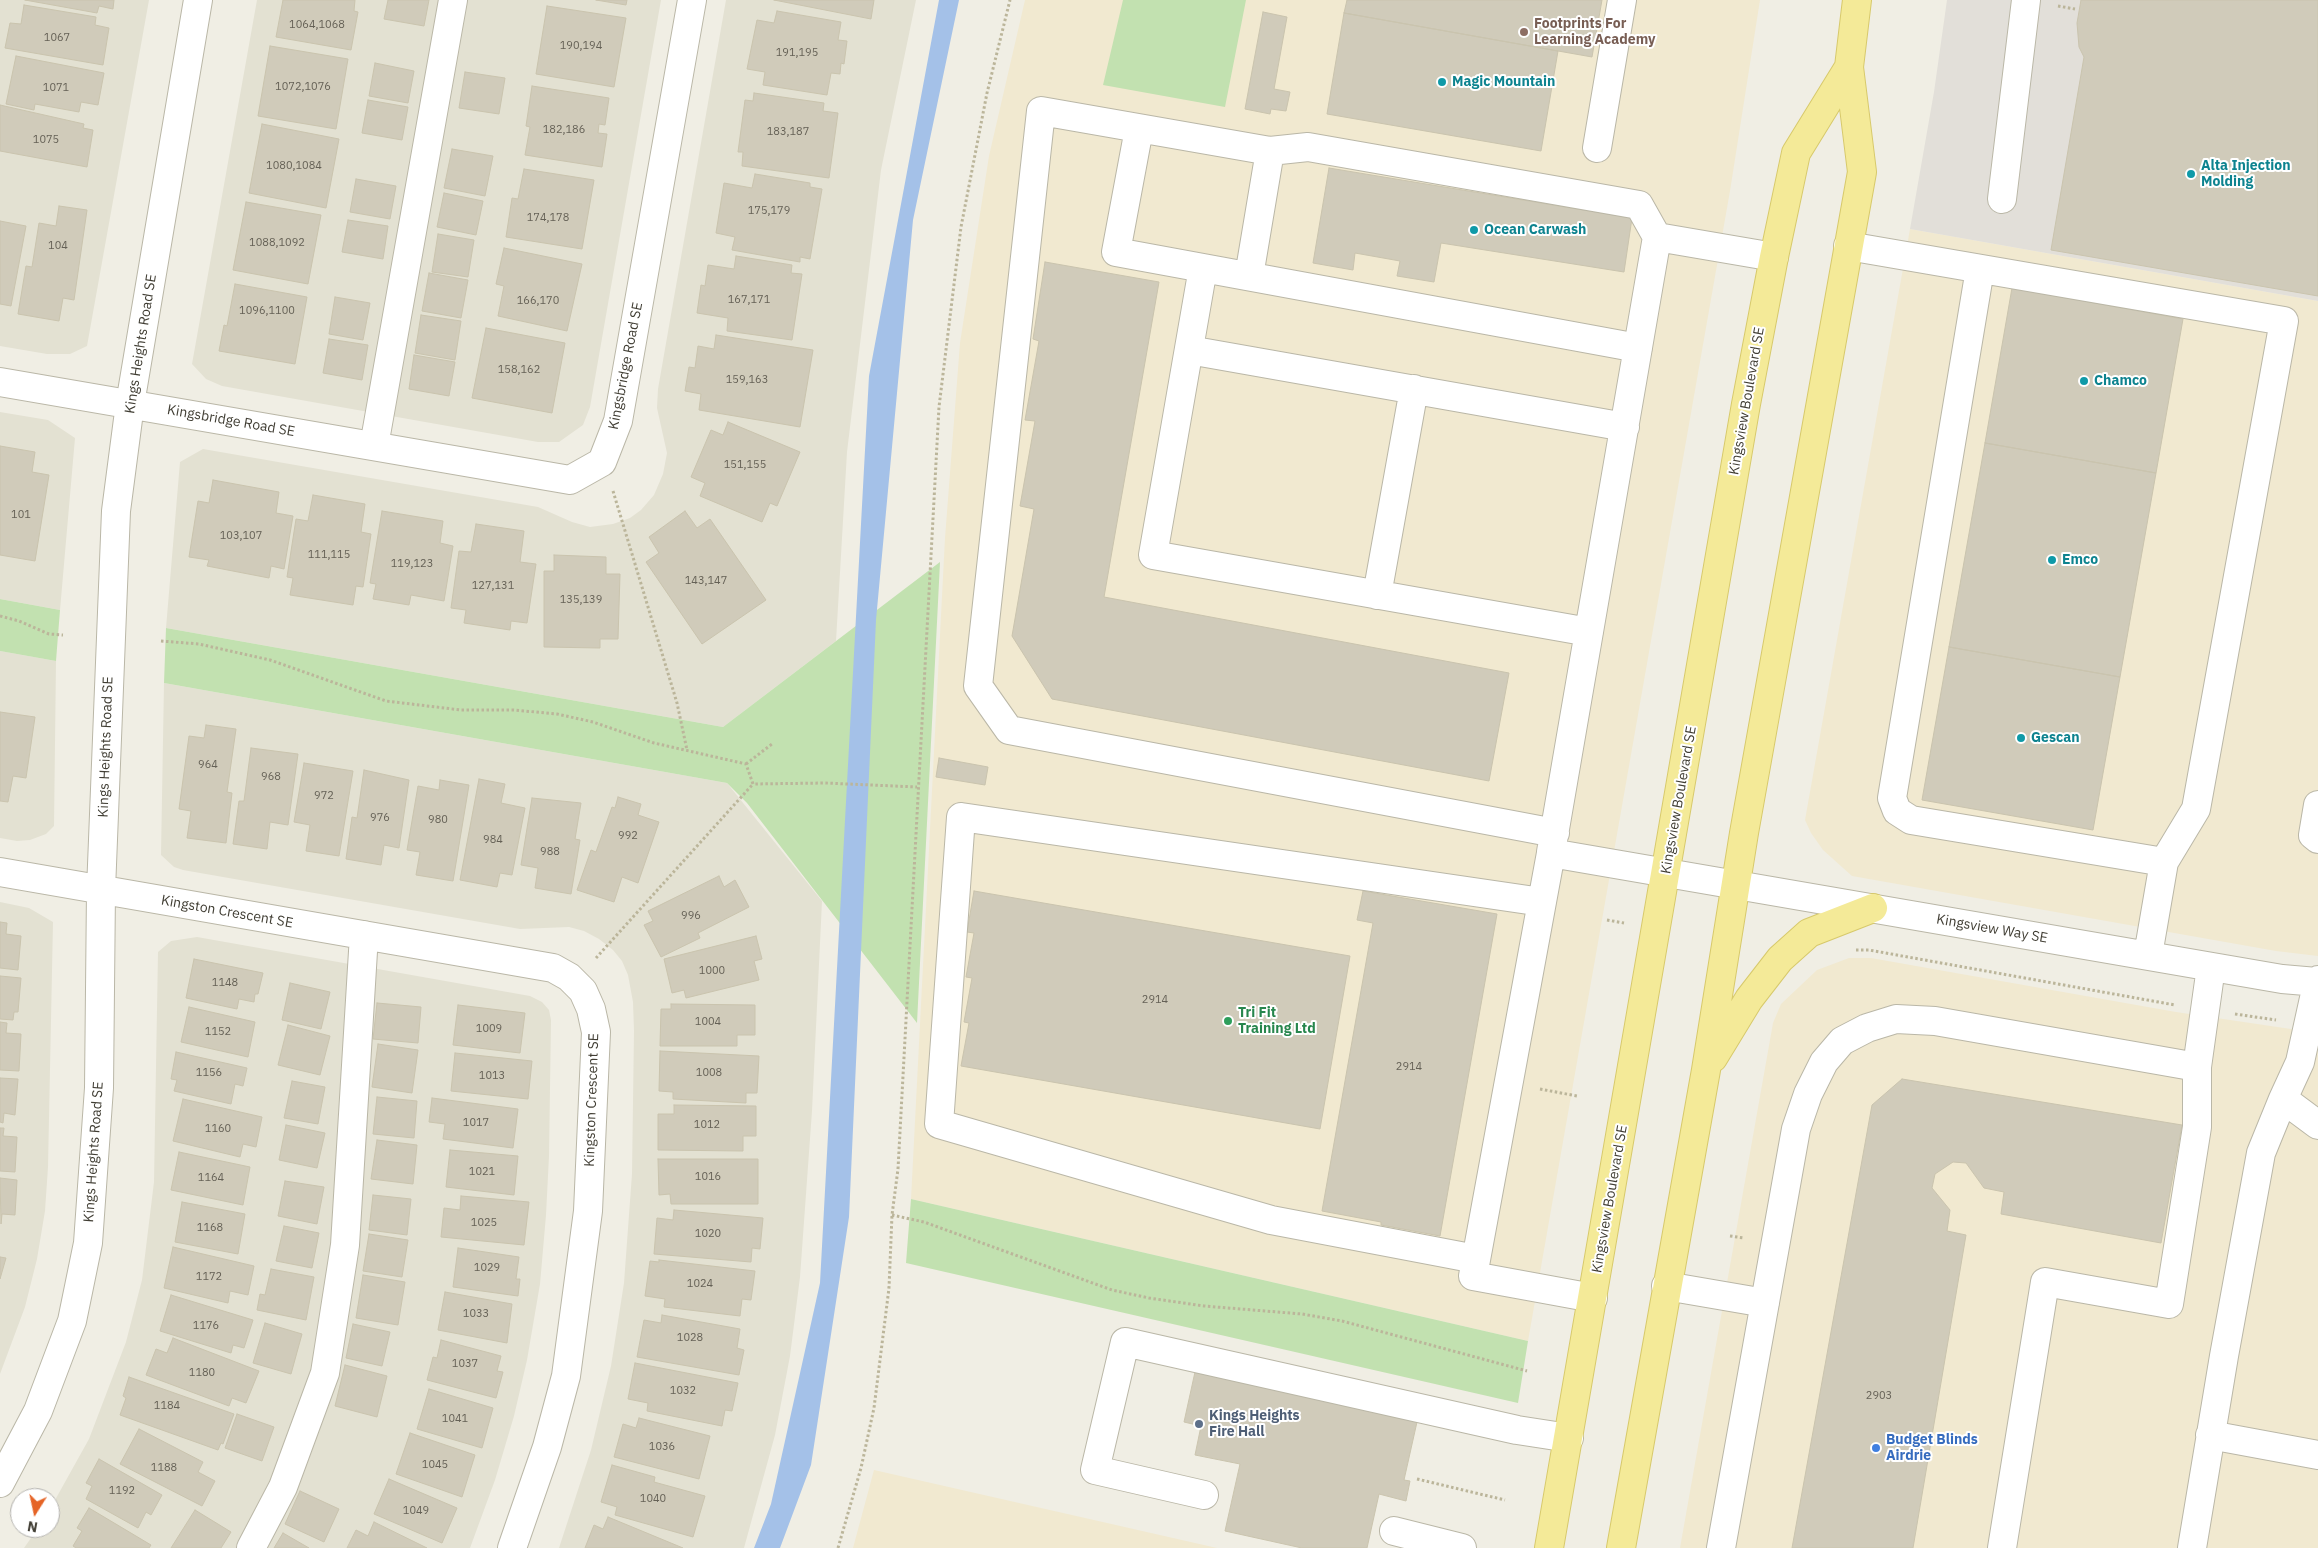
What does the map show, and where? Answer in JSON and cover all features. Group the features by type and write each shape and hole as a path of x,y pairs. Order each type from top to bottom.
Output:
{"main road":[{"name":"Kingsview Boulevard SE","path":"1621,1548 1666,1286 1706,1070 1735,884 1862,172 1849,67 1857,0"},
{"name":"Kingsview Boulevard SE","path":"1550,1548 1746,404 1774,257 1796,153 1849,67"},
{"path":"1706,1070 1749,999 1780,960 1809,933 1873,908"}],"street":[{"name":"Kings Heights Road SE","path":"0,1483 38,1411 72,1321 88,1243 99,1088 100,890 116,511 130,404 198,0"},
{"path":"374,446 453,0"},
{"name":"Kingsbridge Road SE","path":"0,382 570,480 602,462 618,421 692,0"},
{"path":"1597,148 1622,0"},
{"path":"2002,199 2038,2"},
{"name":"Kingsview Way SE","path":"1138,129 1041,111 978,686 1009,730 1553,843 1667,873 2282,979 2318,982"},
{"path":"1593,1298 1473,1276 1553,843 1625,427 1657,237 1639,205 1308,148 1270,151 1138,129 1116,252 1638,348"},
{"path":"1249,276 1270,151"},
{"path":"1657,237 1774,257"},
{"path":"1848,246 2284,321 2196,809 2164,862 2148,956"},
{"path":"1203,268 1152,556 1589,632"},
{"path":"1980,269 1892,798 1897,811 1912,820 2164,862"},
{"path":"1189,350 1625,427"},
{"path":"1377,595 1414,389"},
{"path":"2318,805 2313,835 2318,839"},
{"path":"1476,1259 1271,1220 939,1124 961,817 1542,902"},
{"name":"Kingston Crescent SE","path":"0,872 552,968 574,982 583,991 591,1009 596,1032 588,1211 566,1376 547,1447 512,1548"},
{"path":"250,1548 282,1487 325,1373 345,1245 364,935"},
{"path":"2002,1548 2045,1282 2169,1304 2197,1127 2197,1067 2211,967"},
{"path":"2192,1548 2210,1436 2261,1154 2300,1062 2318,982"},
{"path":"1721,1548 1796,1129 1808,1094 1824,1062 1842,1042 1867,1028 1896,1019 1935,1021 2197,1067"},
{"path":"2283,1099 2318,1125"},
{"path":"1666,1286 1765,1303"},
{"path":"1204,1495 1095,1470 1125,1342 1517,1430 1569,1438"},
{"path":"2210,1436 2318,1455"},
{"path":"1394,1531 1462,1548"}],"path":[{"path":"838,1548 861,1468 874,1408 889,1288 892,1215 898,1169 917,787 940,407 960,227 987,92 1010,0"},
{"path":"2038,2 2075,9"},
{"path":"602,462 628,538 677,703 687,750"},
{"path":"0,616 18,621 49,634 63,635"},
{"path":"161,641 198,644 270,660 386,701 461,710 514,710 557,714 593,722 654,743 746,764"},
{"path":"746,764 772,744"},
{"path":"746,764 753,784"},
{"path":"574,982 753,784 825,783 917,787"},
{"path":"1853,950 1879,952 2205,1010 2307,1025"},
{"path":"1509,1084 1577,1096"},
{"path":"892,1215 924,1222 1112,1290 1149,1298 1204,1306 1302,1314 1342,1321 1527,1371"},
{"path":"1417,1480 1505,1500"}],"shaded area":[{"path":"0,0 149,0 87,346 70,354 47,354 0,346"},
{"path":"257,0 661,0 590,407 583,425 559,442 538,442 222,386 206,379 192,364"},
{"path":"726,0 916,0 881,170 847,452 836,641 723,727 166,628 180,462 203,449 538,507 572,522 590,527 613,524 630,518 641,510 654,495 663,474 667,453 657,408 658,389"},
{"path":"1025,0 1760,0 1730,191 1528,1341 911,1199 945,538 960,343 989,156"},
{"name":"Alta Injection Molding","path":"1947,0 2318,0 2318,301 1910,229 1934,92"},
{"path":"1910,229 2318,301 2318,956 2276,951 1852,876 1823,850 1811,833 1805,820"},
{"path":"0,412 48,420 75,438 60,610 0,599"},
{"path":"0,651 56,661 54,826 46,834 30,840 17,841 0,838"},
{"path":"164,683 727,783 822,901 812,1111 800,1277 790,1356 775,1435 744,1548 559,1548 591,1450 611,1366 624,1283 632,1174 634,1031 633,1002 628,975 622,961 613,950 599,939 584,931 569,927 520,929 174,867 161,855"},
{"path":"0,902 29,908 53,922 48,1167 45,1211 37,1259 25,1307 0,1374"},
{"path":"197,937 530,996 542,1002 549,1010 551,1020 549,1156 540,1284 527,1360 514,1416 495,1480 470,1548 24,1548 31,1538 60,1538 60,1491 89,1439 126,1342 142,1280 154,1182 158,952 171,941"},
{"path":"1849,958 1871,958 2176,1012 2318,1033 2318,1548 1680,1548 1773,1023 1781,1004 1817,970"},
{"path":"874,1470 1217,1548 853,1548"}],"green space":[{"path":"1123,0 1246,0 1225,107 1103,85"},
{"path":"940,562 917,1023 747,803 727,783 164,683 166,628 723,727"},
{"path":"0,599 60,610 56,661 0,651"},
{"path":"911,1199 1528,1341 1518,1403 906,1263"}],"water":[{"path":"939,0 959,0 913,220 876,620 849,1217 811,1465 780,1548 754,1548 771,1504 820,1283 869,376"}],"building":[{"path":"25,0 114,0 113,9 99,6 97,13"},
{"path":"283,0 355,0 354,11 358,12 351,50 276,37"},
{"path":"388,0 429,0 424,26 384,19"},
{"path":"596,0 627,0 626,5"},
{"path":"774,0 874,0 871,19"},
{"name":"Footprints For Learning Academy","path":"1347,0 1602,0 1592,57 1344,13"},
{"name":"Alta Injection Molding","path":"2081,0 2318,0 2318,296 2051,250 2084,57 2079,47 2077,23"},
{"path":"24,5 96,17 95,25 109,28 103,65 5,48 10,23 21,24"},
{"path":"547,6 626,18 614,87 536,74"},
{"path":"777,11 841,22 838,40 847,41 844,64 841,63 840,74 831,73 827,95 763,85 765,72 747,69 757,20 774,23"},
{"path":"1263,12 1287,17 1274,89 1290,92 1286,111 1271,109 1270,114 1245,109"},
{"name":"Magic Mountain","path":"1344,13 1558,51 1541,151 1327,114"},
{"path":"270,46 348,59 336,129 258,116"},
{"path":"16,56 104,73 98,105 81,102 79,112 35,104 34,110 6,104"},
{"path":"375,63 414,71 408,103 369,96"},
{"path":"465,72 505,78 499,114 459,108"},
{"path":"532,86 609,98 605,125 599,124 598,133 607,134 602,167 525,155 530,127 526,126"},
{"path":"754,93 824,103 823,111 838,113 829,178 742,166 743,152 738,152 745,100 753,101"},
{"path":"368,100 408,107 402,140 362,133"},
{"path":"0,105 84,124 83,128 93,130 87,167 0,151"},
{"path":"262,124 339,139 326,208 249,193"},
{"path":"452,149 493,156 485,196 444,188"},
{"name":"Ocean Carwash","path":"1329,168 1632,218 1624,272 1441,243 1434,282 1397,276 1400,261 1355,253 1353,270 1313,263"},
{"path":"524,169 594,180 582,249 506,237 512,198 518,199"},
{"path":"755,174 810,183 810,187 822,189 810,259 800,257 800,262 732,250 735,237 716,233 724,183 752,188"},
{"path":"356,179 396,186 390,219 350,212"},
{"path":"444,193 483,201 476,235 437,227"},
{"path":"246,202 321,215 308,284 233,270"},
{"path":"59,206 87,210 74,300 63,298 59,321 18,314 26,266 32,267 39,223 56,226"},
{"path":"348,220 388,226 383,259 342,252"},
{"path":"0,221 26,226 11,306 0,304"},
{"path":"438,234 474,240 468,277 432,272"},
{"path":"504,248 582,264 567,331 498,316 504,286 496,284"},
{"path":"736,256 792,265 791,273 802,274 792,340 727,331 728,318 697,313 701,285 705,286 708,265 734,269"},
{"path":"1045,262 1159,282 1104,597 1509,673 1489,781 1052,699 1012,636 1034,509 1020,506 1035,421 1025,420 1039,341 1033,339"},
{"path":"429,273 468,280 461,318 422,311"},
{"path":"235,284 307,297 295,364 219,351 224,325 227,326"},
{"name":"Chamco","path":"2012,288 2183,319 2156,473 1985,443"},
{"path":"335,297 370,303 363,340 329,334"},
{"path":"421,315 461,321 455,360 415,353"},
{"path":"486,328 565,343 552,413 472,398"},
{"path":"716,335 813,350 800,427 699,410 701,394 685,391 689,367 695,368 698,346 714,349"},
{"path":"329,339 368,345 362,380 323,373"},
{"path":"414,355 455,362 449,396 409,389"},
{"path":"728,422 800,452 777,506 770,503 762,522 700,496 705,483 691,477 711,430 723,435"},
{"name":"Emco","path":"1985,443 2156,473 2120,677 1949,647"},
{"path":"0,446 35,452 32,472 49,475 35,561 0,555"},
{"path":"213,480 279,492 276,513 293,516 284,569 271,566 269,578 207,566 209,560 189,557 198,501 209,503"},
{"path":"313,495 365,504 361,532 371,534 363,587 356,586 353,605 290,595 293,578 287,577 296,519 308,521"},
{"path":"382,511 443,521 440,543 453,546 444,601 411,595 409,605 373,599 376,584 370,583"},
{"path":"685,511 697,528 710,519 766,600 702,644 646,562 659,553 649,537"},
{"path":"476,524 524,531 520,562 536,564 527,623 511,621 510,630 464,623 466,610 451,608 459,551 471,552"},
{"path":"554,555 606,557 606,574 620,574 618,639 600,639 600,648 544,647 544,571 554,571"},
{"name":"Gescan","path":"1949,647 2120,677 2093,830 1922,800"},
{"path":"0,712 35,717 26,778 13,776 8,802 0,801"},
{"path":"206,725 236,729 227,792 232,793 226,843 187,838 191,811 179,809 189,736 204,738"},
{"path":"251,748 298,754 288,825 270,822 267,849 233,844 239,801 244,801"},
{"path":"939,758 988,767 985,785 936,777"},
{"path":"304,763 353,771 339,856 306,851 310,825 294,822"},
{"path":"364,770 409,780 399,848 384,845 381,865 346,859 352,817 357,818"},
{"path":"479,779 505,784 501,803 525,808 512,875 500,873 497,887 460,880"},
{"path":"440,780 469,785 453,881 416,875 420,852 407,850 418,786 439,790"},
{"path":"618,797 641,804 638,815 659,822 638,883 622,877 614,902 577,890 591,850 596,852 612,807 615,808"},
{"path":"532,798 581,803 575,839 580,840 571,894 535,888 538,868 521,865"},
{"path":"719,876 724,887 735,880 749,907 698,933 700,938 661,957 644,925 653,921 648,911"},
{"path":"974,891 1350,956 1320,1129 961,1066 969,1023 964,1022 972,978 966,977 974,933 967,932"},
{"path":"1363,891 1497,914 1440,1236 1322,1211 1373,923 1357,920"},
{"path":"0,922 7,923 6,934 21,936 18,970 0,968"},
{"path":"756,936 762,959 754,961 759,980 686,998 684,990 672,993 664,959"},
{"path":"194,959 263,973 254,1002 239,999 237,1009 186,998"},
{"path":"0,976 21,978 18,1012 14,1012 13,1020 0,1019"},
{"path":"290,983 330,992 321,1029 282,1020"},
{"path":"377,1003 421,1007 418,1043 373,1039"},
{"path":"671,1004 755,1005 755,1035 737,1035 737,1046 660,1046 661,1009 671,1009"},
{"path":"458,1005 525,1013 520,1053 453,1045"},
{"path":"189,1007 255,1022 248,1057 181,1042"},
{"path":"0,1022 7,1023 6,1033 21,1034 19,1071 0,1070"},
{"path":"288,1025 330,1036 320,1075 278,1065"},
{"path":"378,1044 418,1050 412,1093 372,1087"},
{"path":"660,1051 759,1056 757,1093 746,1093 746,1103 673,1099 673,1092 659,1091"},
{"path":"176,1052 247,1068 243,1086 235,1084 231,1104 174,1091 177,1080 171,1079"},
{"path":"455,1053 532,1061 528,1099 451,1091"},
{"path":"0,1078 18,1079 15,1115 4,1113 3,1123 0,1122"},
{"path":"1902,1079 2182,1125 2161,1243 2001,1214 2004,1192 1984,1188 1966,1163 1953,1162 1935,1174 1932,1188 1950,1210 1947,1231 1966,1235 1913,1548 1792,1548 1872,1105"},
{"path":"292,1081 325,1087 318,1124 284,1118"},
{"path":"377,1097 417,1101 414,1138 373,1134"},
{"path":"432,1098 518,1109 513,1148 443,1139 445,1124 429,1122"},
{"path":"183,1099 262,1117 256,1147 243,1144 240,1157 173,1141"},
{"path":"674,1105 756,1106 756,1136 743,1136 743,1151 658,1150 658,1114 674,1114"},
{"path":"286,1125 325,1133 317,1168 279,1160"},
{"path":"0,1128 4,1128 3,1136 17,1137 15,1172 0,1171"},
{"path":"377,1140 417,1145 413,1184 371,1179"},
{"path":"450,1150 518,1156 514,1195 446,1187"},
{"path":"179,1152 250,1167 243,1205 171,1190"},
{"path":"658,1159 758,1159 758,1204 671,1204 670,1194 659,1195"},
{"path":"0,1178 17,1180 15,1215 2,1214 1,1224"},
{"path":"285,1181 324,1187 317,1224 278,1216"},
{"path":"373,1195 411,1199 407,1235 369,1230"},
{"path":"461,1196 529,1202 524,1245 441,1237 444,1208 460,1210"},
{"path":"182,1202 245,1214 238,1254 175,1242"},
{"path":"674,1210 763,1218 760,1249 752,1248 751,1262 654,1254 657,1218 673,1220"},
{"path":"284,1226 319,1233 312,1268 276,1261"},
{"path":"369,1234 408,1240 402,1277 363,1271"},
{"path":"173,1247 254,1266 248,1295 230,1291 228,1303 164,1288"},
{"path":"458,1248 519,1257 516,1279 520,1279 518,1296 453,1287"},
{"path":"0,1257 6,1258 0,1279"},
{"path":"659,1260 755,1271 751,1300 742,1299 740,1316 664,1307 665,1299 645,1296 650,1261 659,1262"},
{"path":"271,1269 314,1277 306,1320 257,1310 260,1294 265,1295"},
{"path":"363,1275 405,1282 398,1325 356,1318"},
{"path":"445,1292 512,1304 507,1343 438,1330"},
{"path":"171,1295 253,1320 244,1348 233,1345 231,1353 160,1331"},
{"path":"662,1315 740,1329 737,1348 744,1350 739,1375 637,1357 644,1320 661,1323"},
{"path":"265,1323 302,1334 291,1374 253,1363"},
{"path":"353,1324 390,1332 382,1366 346,1358"},
{"path":"173,1338 259,1371 246,1403 232,1398 229,1406 146,1375 156,1349 167,1353"},
{"path":"441,1340 501,1356 497,1371 503,1372 496,1398 427,1380 433,1357 437,1358"},
{"path":"635,1363 738,1383 732,1411 725,1410 722,1426 647,1411 648,1403 628,1399"},
{"path":"345,1365 387,1376 377,1417 335,1406"},
{"path":"1195,1372 1417,1422 1404,1480 1410,1481 1406,1501 1379,1494 1367,1548 1302,1548 1225,1531 1240,1464 1195,1455 1201,1426 1184,1422"},
{"path":"129,1377 234,1414 223,1444 221,1443 218,1450 120,1415 126,1398 123,1396"},
{"path":"429,1389 493,1408 482,1448 417,1429"},
{"path":"237,1414 274,1427 262,1461 225,1448"},
{"path":"639,1418 710,1436 699,1479 614,1457 623,1424 636,1428"},
{"path":"139,1429 203,1462 198,1472 215,1481 202,1506 120,1464"},
{"path":"410,1433 475,1455 462,1497 396,1474"},
{"path":"99,1459 162,1495 151,1515 146,1512 138,1528 86,1499 92,1486 86,1483"},
{"path":"612,1465 655,1477 654,1482 705,1496 693,1537 615,1515 617,1507 601,1502"},
{"path":"389,1479 457,1508 442,1543 374,1514"},
{"path":"300,1491 339,1509 324,1542 285,1524"},
{"path":"89,1508 151,1545 149,1548 76,1548 73,1546 82,1531 77,1528"},
{"path":"195,1510 231,1532 221,1548 171,1548"},
{"path":"608,1517 683,1548 585,1548 594,1525 603,1529"},
{"path":"374,1522 427,1548 347,1548 356,1530 368,1536"},
{"path":"283,1533 309,1548 274,1548"}],"place":[{"name":"Footprints For Learning Academy","path":"1524,32"},
{"name":"Magic Mountain","path":"1442,82"},
{"name":"Alta Injection Molding","path":"2191,174"},
{"name":"Ocean Carwash","path":"1474,230"},
{"name":"Chamco","path":"2084,381"},
{"name":"Emco","path":"2052,560"},
{"name":"Gescan","path":"2021,738"},
{"name":"Tri Fit Training Ltd","path":"1228,1021"},
{"name":"Kings Heights Fire Hall","path":"1199,1424"},
{"name":"Budget Blinds Airdrie","path":"1876,1448"}]}
